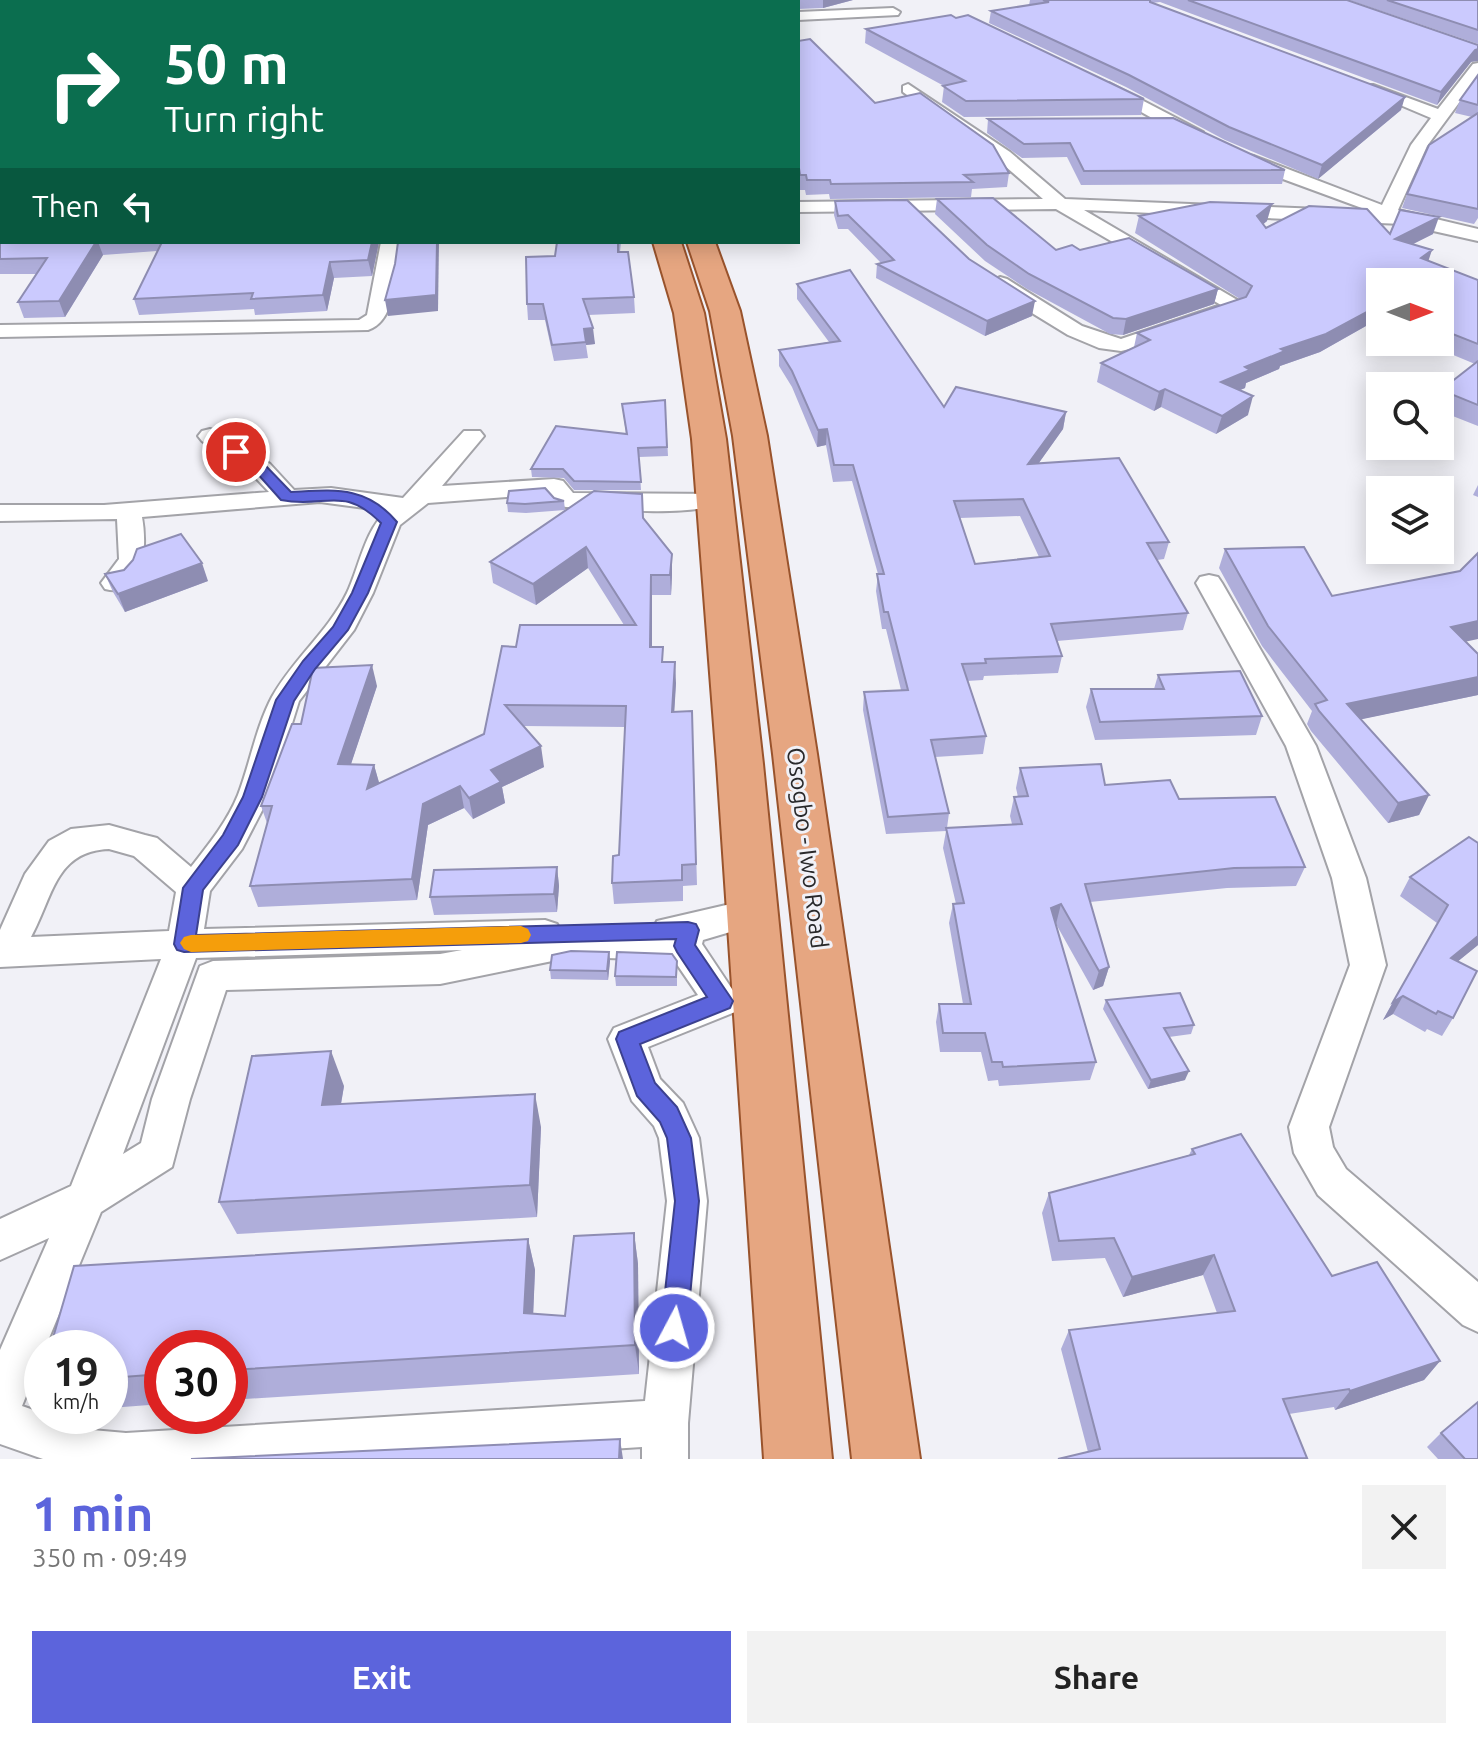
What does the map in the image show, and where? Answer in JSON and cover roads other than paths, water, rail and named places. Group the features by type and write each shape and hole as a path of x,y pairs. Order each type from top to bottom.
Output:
{"main road":[{"path":"668,244 689,313 709,439 798,1459"},
{"name":"Osogbo - Iwo Road","path":"702,244 725,311 750,436 795,754 886,1459"}],"street":[{"path":"800,16 893,12"},
{"path":"1395,215 1419,145 1478,67"},
{"path":"1093,81 1224,150 1269,170 1395,215 1478,235"},
{"path":"1353,83 1441,116"},
{"path":"908,89 1004,156 1060,204 1116,239 1231,301 1233,308 1125,345 1104,343 1018,296 987,274"},
{"path":"1141,123 1172,123"},
{"path":"958,125 989,124"},
{"path":"800,207 1060,204 1395,215"},
{"path":"911,205 931,225"},
{"path":"0,331 361,326 372,322 377,316 390,244"},
{"path":"210,436 261,469 287,497"},
{"path":"0,1403 86,1199 184,944 194,888 231,840 253,797 285,700 309,665 340,630 360,593 396,507 472,436"},
{"path":"1,511 128,511 339,495 396,507 459,491 554,486 566,500 666,503 715,499"},
{"path":"114,583 130,569 135,556 128,511"},
{"path":"1209,583 1301,746 1349,878 1368,965 1309,1127 1314,1153 1332,1182 1478,1310"},
{"path":"3,953 28,911 42,874 61,850 82,838 109,837 145,847 194,888"},
{"path":"0,1240 86,1199 158,1154 171,1099 213,976 440,969 572,943 686,938 752,912"},
{"path":"3,953 184,944 686,938"},
{"path":"0,1421 90,1456 665,1441 687,1201 679,1138 669,1115 645,1089 627,1039 722,1001 686,938"}]}
